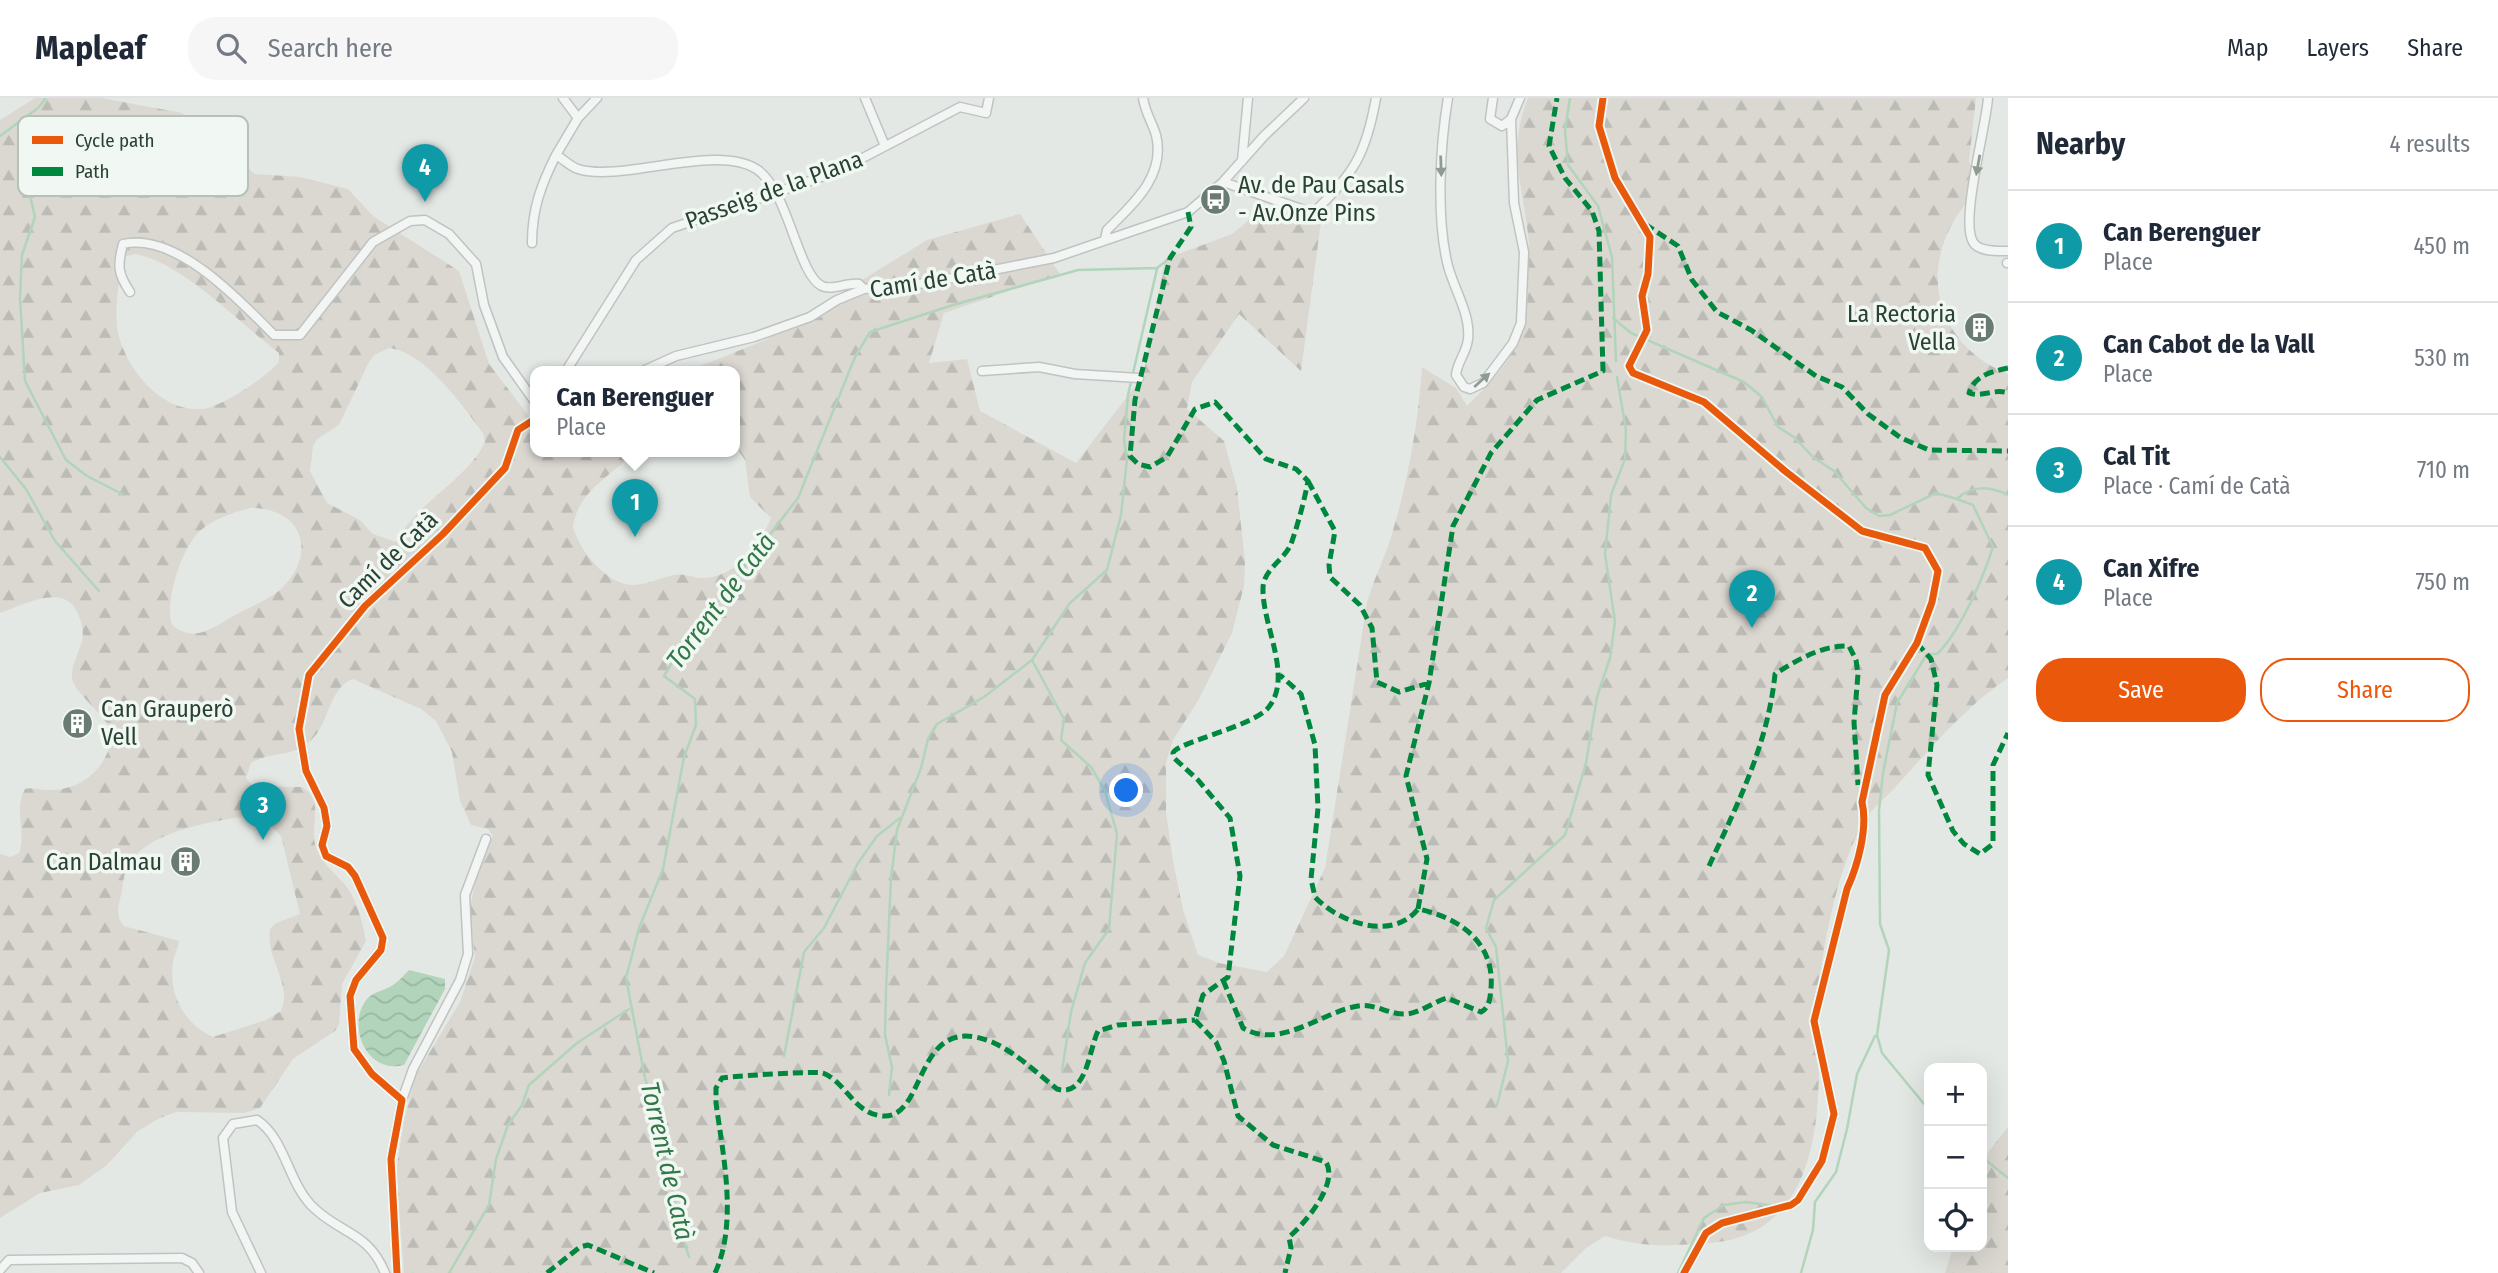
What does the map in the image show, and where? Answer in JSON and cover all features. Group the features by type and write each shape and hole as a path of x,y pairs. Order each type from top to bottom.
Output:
{"street":[{"path":"564,98 578,118"},
{"path":"532,243 538,190 578,118 597,98"},
{"path":"865,98 885,146"},
{"name":"Passeig de la Plana","path":"569,366 636,260 672,228 836,172 960,107 986,113 989,98"},
{"path":"1105,239 1107,230 1147,188 1157,159 1155,132 1144,109 1143,98"},
{"path":"1242,161 1248,98"},
{"path":"1304,98 1223,182 1313,213 1347,180 1371,130 1377,98"},
{"path":"1448,98 1441,138 1443,223 1447,264 1467,324 1468,339 1456,375 1464,387 1470,389 1483,383 1513,343 1521,323 1524,252 1514,202 1511,119 1520,98"},
{"path":"1493,98 1490,118 1502,126 1511,119"},
{"path":"1603,98 1599,126 1615,178 1650,237 1648,274 1642,296 1647,330 1629,366 1633,373 1704,402 1785,471 1862,531 1925,548 1938,571 1932,602 1917,643 1885,695 1862,802 1865,813 1856,869 1847,888 1814,1021 1834,1114 1822,1161 1798,1200 1791,1205 1722,1223 1706,1233 1684,1273"},
{"path":"1988,98 1968,219 1973,242 1979,248 2008,251"},
{"path":"556,155 577,169 597,172 686,162 740,162 759,171 778,192 803,257 817,281 822,286 849,283 859,284 864,289"},
{"name":"Camí de Catà","path":"654,366 676,356 754,337 810,317 837,300 864,289 927,283 1054,258 1188,212 1223,182"},
{"path":"130,292 118,274 118,265 123,244 137,241 181,256 203,270 274,335 300,335 373,242 410,221 425,220 449,234 476,264 484,305 503,358 530,395"},
{"path":"982,371 1039,366 1075,374 1139,378"},
{"name":"Camí de Catà","path":"402,1100 372,1074 354,1049 350,996 356,980 381,950 383,937 355,876 348,867 326,856 322,845 327,826 324,808 306,771 299,729 309,675 365,606 443,534 505,468 518,430 530,422"},
{"path":"397,1273 391,1159 402,1100 414,1069 460,980 468,954 465,895 485,839"},
{"path":"261,1273 232,1212 223,1138 233,1124 257,1120 268,1127 291,1176 314,1209 366,1242 385,1273"},
{"path":"0,1270 9,1260 182,1258 192,1263 199,1273"}],"green space":[{"path":"35,98 102,98 182,113 186,116 18,116 18,196 248,196 248,168 255,174 300,177 348,189 373,216 459,271 489,364 530,417 530,457 629,457 597,484 581,504 573,527 587,555 603,572 613,579 632,585 669,576 701,578 724,573 735,567 753,550 771,518 750,497 745,460 740,453 740,366 700,366 765,340 927,240 1020,214 1060,274 944,313 929,363 967,359 980,411 1076,463 1143,376 1165,259 1232,234 1265,207 1321,222 1301,371 1239,314 1192,382 1187,409 1224,441 1237,488 1245,562 1244,586 1232,633 1199,699 1173,740 1166,763 1166,812 1183,910 1198,955 1219,963 1267,972 1284,956 1325,868 1367,603 1397,516 1407,474 1422,367 1456,388 1467,406 1495,377 1514,349 1520,334 1527,299 1529,245 1518,149 1522,116 1528,98 1976,98 1969,161 1977,187 1950,228 1941,251 1939,294 1955,333 1969,350 2008,374 2008,678 1964,714 1863,822 1844,867 1832,909 1821,973 1817,1005 1819,1073 1813,1139 1804,1170 1791,1198 1771,1220 1744,1236 1709,1243 1657,1245 1632,1243 1605,1236 1586,1248 1561,1273 404,1273 396,1172 404,1121 415,1077 460,1002 475,957 469,913 476,878 493,836 488,829 471,825 460,801 452,752 436,721 421,709 353,679 340,688 315,736 300,748 251,763 246,778 252,786 302,787 308,792 315,809 314,836 318,853 349,890 362,922 366,941 342,984 339,1024 335,1031 293,1059 260,1108 244,1113 176,1112 160,1118 138,1131 107,1165 79,1185 40,1193 0,1218 0,854 11,857 19,853 22,837 20,805 25,789 60,789 82,782 99,767 113,734 72,678 83,634 72,604 53,597 42,598 0,613 0,120","holes":["135,254 153,259 172,269 210,295 279,353 279,362 243,390 211,407 187,408 161,397 139,376 119,337 116,319 121,262 126,256","389,348 416,359 442,381 483,433 485,442 467,468 416,515 396,542 373,534 360,520 327,503 310,471 313,446 317,439 339,425 369,362 374,355","250,508 282,515 299,534 300,560 293,574 282,588 271,596 212,628 197,633 181,631 172,625 170,603 176,575 187,548 206,526 224,516","246,816 263,818 281,836 300,914 276,923 270,929 271,950 284,991 281,1011 266,1020 213,1037 194,1024 176,997 172,974 179,941 124,926 118,909 127,867 131,860 154,841 184,829"]},
{"path":"2008,1127 2008,1273 1945,1273 1951,1252 1987,1252 1987,1154"}],"water":[{"path":"409,970 445,979 445,989 404,1065 390,1066 378,1062 369,1054 359,1032 359,1020 368,998 393,985"}],"waterway":[{"path":"27,116 46,98"},
{"path":"1570,98 1565,130 1568,165 1598,206 1612,257 1616,361"},
{"path":"0,136 18,123"},
{"path":"30,196 35,217 22,255 20,298 25,381 66,460 87,476 124,495"},
{"name":"Torrent de Catà","path":"689,1257 678,1221 665,1144 645,1078 626,978 639,928 663,869 684,757 696,725 695,699 664,676 676,656 798,498 855,357 870,332 953,305 1078,270 1157,268 1170,258"},
{"path":"889,1095 892,1067 885,1035 886,990 891,878 897,830 921,768 928,739 937,724 984,697 1032,660 1070,603 1107,570 1121,515 1127,459 1124,440 1128,395 1157,269"},
{"path":"1613,318 1631,333 1744,382 1762,397 1778,427 1834,471 1866,508 1879,516 1890,515 1936,493 1957,499 1968,491 1981,488 2008,495"},
{"path":"1497,1105 1508,1061 1496,947 1486,928 1494,900 1565,835 1586,763 1597,697 1610,658 1615,622 1605,554 1611,495 1625,459 1626,430 1617,377"},
{"path":"0,457 26,489 55,541 99,591"},
{"path":"1924,1104 1882,1053 1877,1035 1889,950 1880,924 1879,810 1883,773 1897,703 1927,654 1937,654 1954,632 1977,589 1993,547 1973,505 1957,499"},
{"path":"1032,660 1064,719 1061,740 1091,767 1105,791 1117,834 1109,929 1085,963 1071,1012 1062,1071"},
{"path":"784,1056 804,952 824,928 858,863 877,836 900,818"},
{"path":"449,1273 489,1205 496,1159 508,1125 522,1105 529,1085 577,1043 629,1009"},
{"path":"1801,1273 1813,1230 1815,1202 1836,1172 1857,1074 1875,1036"},
{"path":"1987,1161 2008,1178"},
{"path":"1678,1273 1704,1218 1724,1205 1746,1202 1775,1206"}],"marked path":[{"path":"1418,909 1427,859 1406,776 1429,683 1453,526 1491,453 1537,400 1603,371 1599,231 1592,211 1565,178 1549,146 1557,98"},
{"path":"1188,212 1191,227 1170,258 1135,400 1130,456 1138,464 1150,467 1167,457 1195,409 1215,402 1266,459 1296,469 1308,481 1291,544 1270,570 1263,588 1278,666 1275,696 1268,708 1247,722 1187,744 1173,753 1174,758 1198,780 1230,818 1240,876 1228,977 1203,995 1195,1020"},
{"path":"1645,224 1678,246 1692,280 1717,312 1751,330 1816,376 1842,387 1868,414 1901,438 1929,450 2008,451"},
{"path":"2008,368 1979,378 1969,393 2008,393"},
{"path":"1308,481 1335,531 1329,565 1330,577 1360,605 1372,628 1377,682 1399,692 1429,683"},
{"path":"1917,643 1931,659 1937,685 1928,775 1953,831 1964,844 1980,854 1993,844 1993,765 2008,733"},
{"path":"1709,866 1759,749 1775,674 1801,659 1839,646 1849,646 1856,660 1858,674 1854,722 1858,785"},
{"path":"1223,980 1243,1028 1257,1034 1272,1035 1301,1028 1358,1006 1406,1014 1447,998 1481,1012 1490,999 1491,972 1487,957 1471,934 1460,925 1418,909 1407,919 1394,925 1365,925 1337,914 1315,897 1311,879 1318,808 1315,745 1301,694 1280,675"},
{"path":"1195,1020 1216,1042 1224,1061 1238,1116 1273,1145 1326,1162 1329,1171 1324,1192 1311,1213 1289,1237 1291,1248 1285,1273"},
{"path":"715,1273 726,1233 727,1211 725,1166 716,1103 716,1088 722,1078 823,1073 838,1083 865,1110 883,1116 897,1112 908,1101 935,1052 948,1040 966,1036 992,1042 1017,1057 1057,1089 1067,1090 1081,1079 1098,1031 1118,1025 1195,1020"},
{"path":"547,1273 580,1247 588,1245 654,1273"}],"cycle path":[{"path":"1603,98 1599,126 1615,178 1650,237 1648,274 1642,296 1647,330 1629,366 1633,373 1704,402 1785,471 1862,531 1925,548 1938,571 1932,602 1917,643 1885,695 1862,802 1864,823 1861,846 1847,889 1814,1021 1834,1114 1822,1161 1798,1200 1791,1205 1722,1223 1706,1233 1684,1273"},
{"path":"397,1273 391,1159 402,1100 372,1074 354,1049 350,996 356,980 381,950 383,938 355,876 348,867 326,856 322,845 327,826 324,808 306,771 299,729 309,675 365,606 443,534 505,468 518,430 530,422"}],"place":[{"name":"Av. de Pau Casals - Av.Onze Pins","path":"1215,199"},
{"name":"Can Xifre","path":"425,202"},
{"name":"La Rectoria Vella","path":"1979,328"},
{"name":"Can Berenguer","path":"635,537"},
{"name":"Can Cabot de la Vall","path":"1752,628"},
{"name":"Can Grauperò Vell","path":"78,723"},
{"name":"Cal Tit","path":"263,840"},
{"name":"Can Dalmau","path":"185,862"}]}
